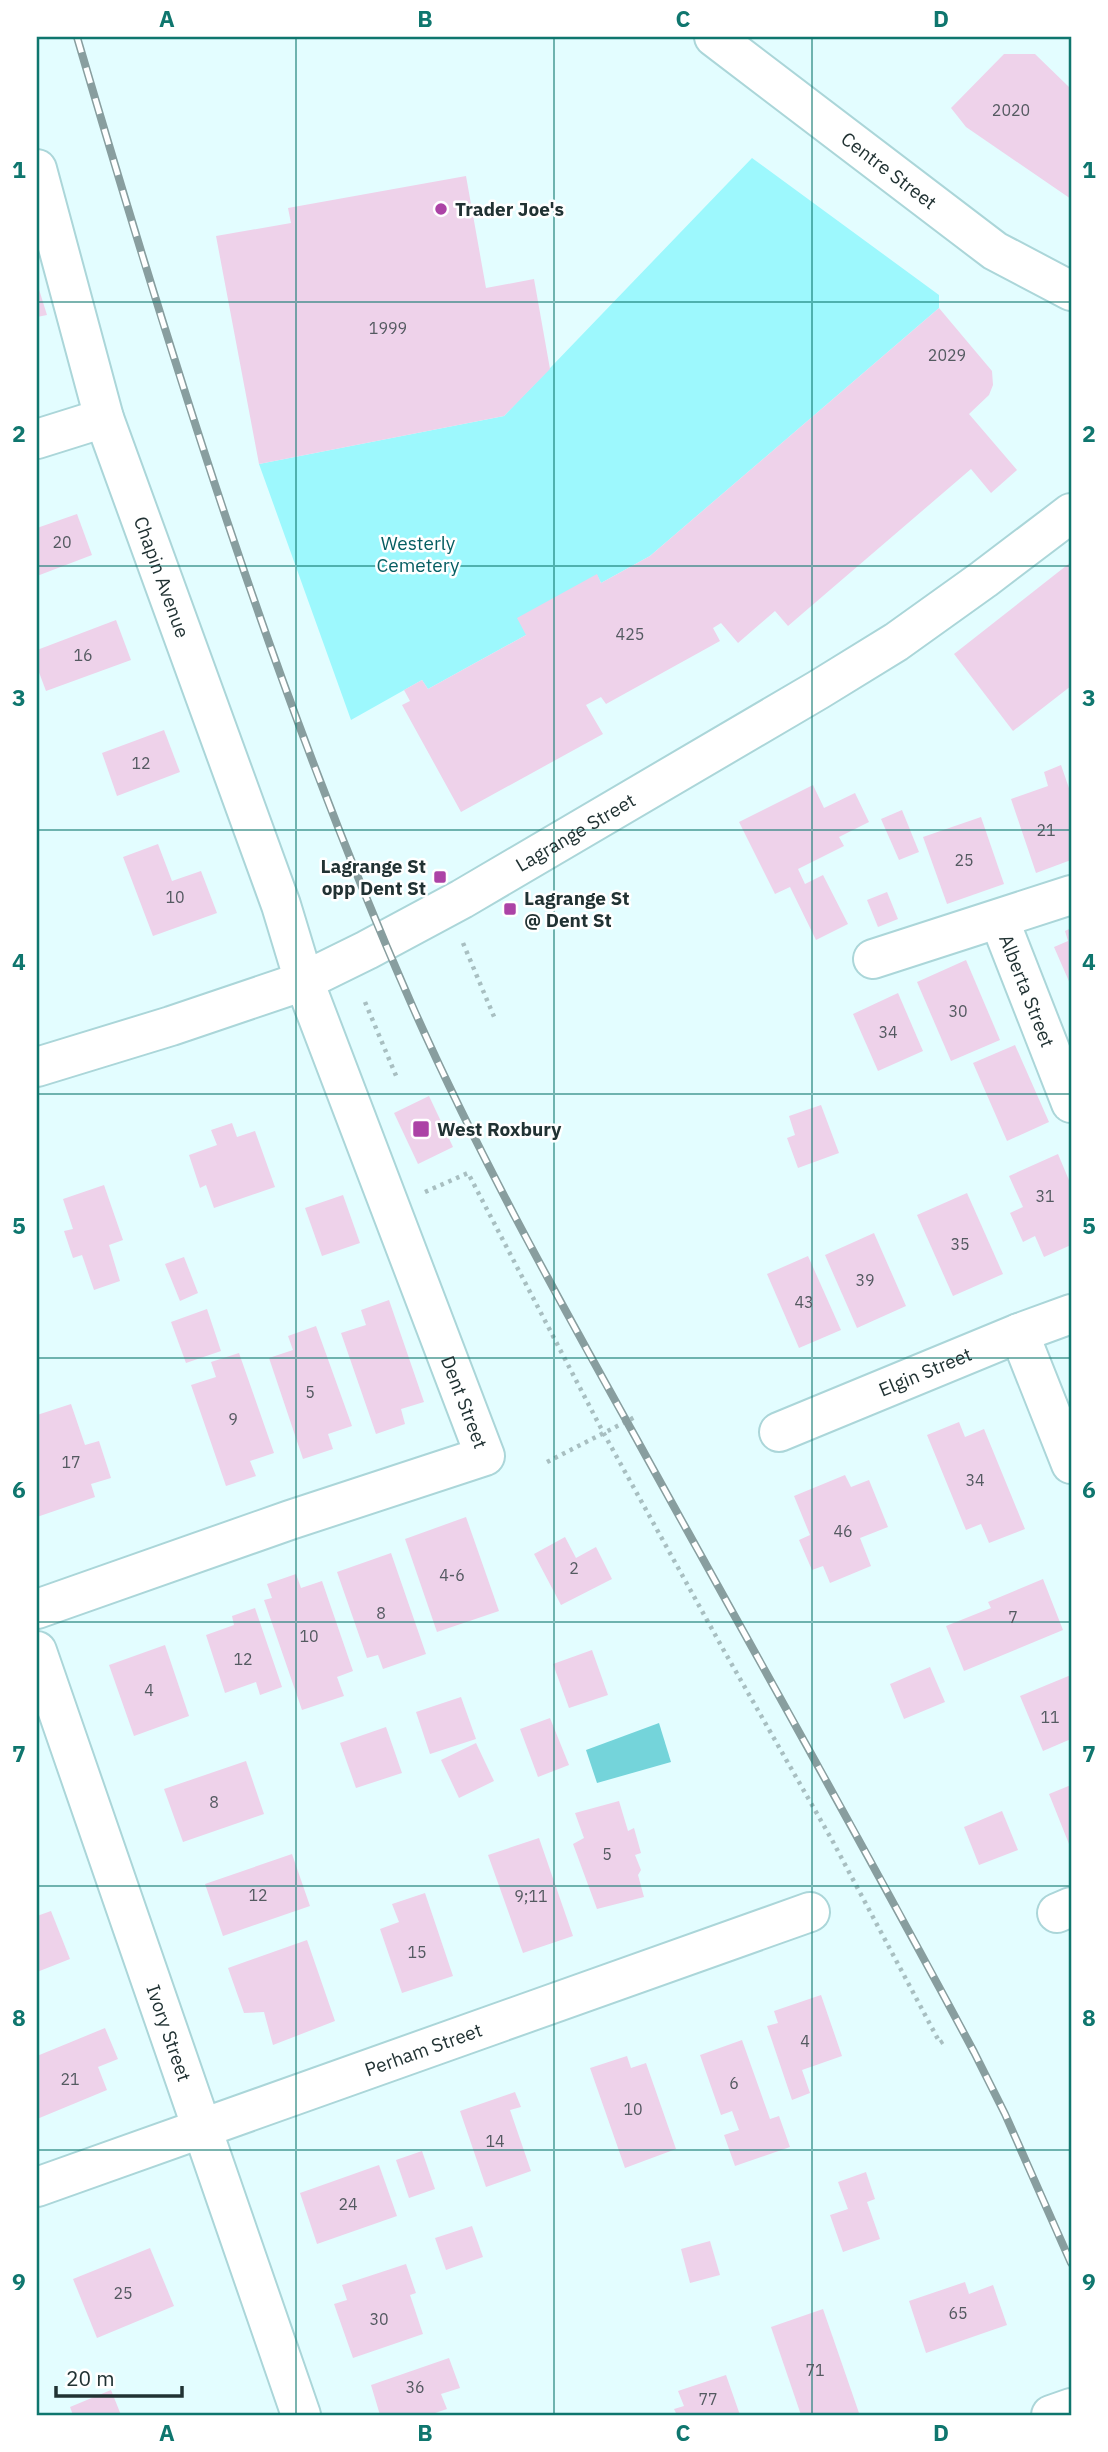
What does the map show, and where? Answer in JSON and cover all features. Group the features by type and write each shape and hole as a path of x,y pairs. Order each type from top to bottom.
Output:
{"street":[{"name":"Centre Street","path":"714,37 995,251 1071,291"},
{"name":"Chapin Avenue","path":"37,169 104,418 281,905 304,981"},
{"path":"37,439 104,418"},
{"name":"Lagrange Street","path":"37,1067 304,981 368,950 462,899 896,642 1071,513"},
{"name":"Alberta Street","path":"873,958 1071,895"},
{"name":"Alberta Street","path":"999,919 1071,1103"},
{"name":"Dent Street","path":"37,1609 290,1520 485,1456 304,981"},
{"name":"Elgin Street","path":"779,1432 1071,1314"},
{"path":"1019,1333 1071,1464"},
{"name":"Ivory Street","path":"37,1651 300,2415"},
{"name":"Perham Street","path":"37,2187 810,1912"},
{"path":"1051,2415 1071,2408"}],"path":[{"path":"463,942 495,1019"},
{"path":"365,1002 397,1078"},
{"path":"424,1192 468,1173 603,1432 825,1828 940,2043 945,2040"},
{"path":"547,1462 637,1416"}],"green space":[{"name":"Westerly Cemetery","path":"752,158 939,295 939,308 650,556 601,583 597,575 526,635 428,689 422,680 351,720 259,464 504,416"}],"shaded area":[{"path":"659,1723 671,1762 597,1783 586,1750"}],"building":[{"path":"1004,54 1035,54 1069,87 1071,85 1071,199 966,127 951,108"},
{"path":"466,176 486,288 534,279 550,369 504,416 259,464 216,236 291,223 288,208"},
{"path":"37,283 47,315 37,317"},
{"path":"939,308 992,371 993,385 989,395 969,414 1017,470 991,493 971,469 788,626 775,611 738,643 721,623 713,628 720,641 606,704 601,697 586,705 603,734 461,812 402,705 410,701 404,690 422,680 428,689 526,635 517,618 597,574 601,583 650,556"},
{"path":"77,514 92,555 37,576 37,528"},
{"path":"1071,562 1071,686 1013,731 954,654"},
{"path":"116,620 131,660 46,691 37,667 37,650"},
{"path":"164,730 180,772 117,796 102,753"},
{"path":"1061,765 1071,794 1071,860 1036,873 1011,799 1048,786 1044,772"},
{"path":"813,785 824,808 855,793 869,822 839,837 844,846 798,869 805,884 823,875 848,924 816,940 790,887 775,894 739,822"},
{"path":"902,810 919,852 899,860 881,819"},
{"path":"981,817 1004,884 947,904 923,837"},
{"path":"158,844 172,881 201,871 217,913 153,936 123,857"},
{"path":"887,892 898,919 878,927 867,900"},
{"path":"1071,928 1071,986 1054,947 1068,941 1065,931"},
{"path":"966,960 1000,1040 951,1061 917,982"},
{"path":"898,993 923,1051 878,1071 853,1014"},
{"path":"1015,1045 1049,1122 1007,1141 973,1063"},
{"path":"429,1096 453,1147 418,1164 394,1113"},
{"path":"821,1105 839,1153 798,1168 787,1138 795,1135 789,1116"},
{"path":"232,1123 237,1137 255,1131 275,1187 214,1208 206,1185 200,1188 189,1155 217,1145 211,1130"},
{"path":"1058,1154 1071,1185 1071,1245 1044,1257 1035,1236 1023,1242 1010,1213 1023,1207 1009,1176"},
{"path":"104,1185 123,1240 109,1245 120,1281 94,1290 82,1255 73,1258 64,1231 73,1229 63,1199"},
{"path":"967,1193 1003,1274 953,1296 917,1215"},
{"path":"343,1195 360,1243 322,1256 305,1208"},
{"path":"874,1233 906,1306 857,1328 825,1255"},
{"path":"808,1256 841,1330 799,1348 767,1274"},
{"path":"184,1257 198,1293 180,1301 165,1264"},
{"path":"389,1300 424,1402 401,1409 405,1424 376,1434 341,1333 366,1325 361,1310"},
{"path":"207,1309 221,1351 186,1363 171,1322"},
{"path":"316,1326 352,1426 328,1434 333,1449 303,1459 269,1358 293,1350 288,1336"},
{"path":"239,1353 274,1453 250,1461 256,1476 226,1486 191,1385 216,1377 211,1362"},
{"path":"71,1404 85,1445 99,1441 111,1478 91,1484 95,1497 37,1517 37,1415"},
{"path":"959,1422 965,1437 984,1429 1025,1529 989,1543 981,1524 966,1530 927,1435"},
{"path":"845,1475 851,1487 869,1480 888,1527 860,1538 871,1566 830,1583 823,1566 812,1570 799,1540 810,1535 794,1496"},
{"path":"466,1517 499,1611 437,1632 405,1539"},
{"path":"565,1537 576,1558 596,1547 612,1579 561,1605 534,1554"},
{"path":"391,1553 426,1654 383,1669 378,1655 367,1658 337,1572"},
{"path":"296,1574 301,1588 322,1581 353,1671 337,1677 344,1696 302,1710 264,1600 272,1598 267,1584"},
{"path":"1043,1579 1063,1630 964,1671 946,1626 991,1608 988,1602"},
{"path":"255,1608 282,1687 260,1695 256,1682 225,1693 206,1635 234,1625 232,1616"},
{"path":"165,1645 189,1716 134,1736 109,1665"},
{"path":"592,1650 608,1695 569,1708 553,1664"},
{"path":"930,1667 945,1702 904,1719 890,1684"},
{"path":"1071,1675 1071,1739 1043,1751 1020,1696"},
{"path":"461,1697 476,1739 430,1754 416,1712"},
{"path":"550,1718 569,1765 538,1777 520,1729"},
{"path":"386,1727 402,1773 356,1788 340,1743"},
{"path":"476,1743 494,1781 459,1798 441,1760"},
{"path":"246,1761 264,1814 183,1842 164,1789"},
{"path":"1071,1785 1071,1849 1049,1794"},
{"path":"619,1801 628,1831 634,1828 641,1853 635,1855 641,1870 638,1875 644,1897 597,1909 573,1844 584,1838 575,1813"},
{"path":"1002,1811 1018,1850 979,1865 964,1827"},
{"path":"539,1838 573,1936 523,1953 488,1855"},
{"path":"292,1854 310,1906 223,1936 205,1884"},
{"path":"425,1893 453,1976 402,1993 380,1929 399,1922 392,1904"},
{"path":"51,1911 70,1959 37,1972 37,1916"},
{"path":"307,1940 335,2021 273,2045 264,2012 244,2013 228,1968"},
{"path":"821,1995 842,2056 802,2070 810,2093 792,2100 767,2026 778,2023 774,2011"},
{"path":"105,2028 118,2059 98,2067 107,2090 37,2119 37,2056"},
{"path":"742,2040 770,2119 779,2116 790,2147 735,2166 724,2135 739,2130 732,2111 721,2115 700,2055"},
{"path":"627,2056 631,2068 646,2063 676,2149 625,2168 590,2068"},
{"path":"515,2092 521,2107 510,2110 531,2171 486,2187 460,2111"},
{"path":"422,2151 435,2189 409,2198 396,2160"},
{"path":"379,2165 397,2216 317,2244 300,2193"},
{"path":"866,2172 875,2199 867,2202 880,2239 843,2252 830,2215 848,2209 838,2182"},
{"path":"472,2226 483,2257 446,2270 435,2238"},
{"path":"710,2241 720,2275 690,2283 681,2249"},
{"path":"150,2248 174,2306 97,2338 73,2279"},
{"path":"406,2264 416,2293 410,2295 423,2334 353,2358 334,2304 347,2300 342,2285"},
{"path":"965,2282 969,2294 993,2285 1007,2325 926,2353 909,2301"},
{"path":"823,2309 859,2413 853,2415 801,2415 771,2327"},
{"path":"449,2358 460,2388 441,2394 447,2409 429,2415 380,2415 371,2385"},
{"path":"726,2375 740,2415 677,2415 674,2409 684,2406 678,2391"},
{"path":"111,2390 121,2415 73,2415 70,2407"}],"railway":[{"path":"77,37 150,282 270,646 361,885 436,1059 547,1278 849,1821 974,2052 1005,2114 1071,2263"}],"place":[{"name":"Trader Joe's","path":"441,209"},
{"name":"Lagrange St opp Dent St","path":"440,877"},
{"name":"Lagrange St @ Dent St","path":"510,909"},
{"name":"West Roxbury","path":"421,1129"}]}
